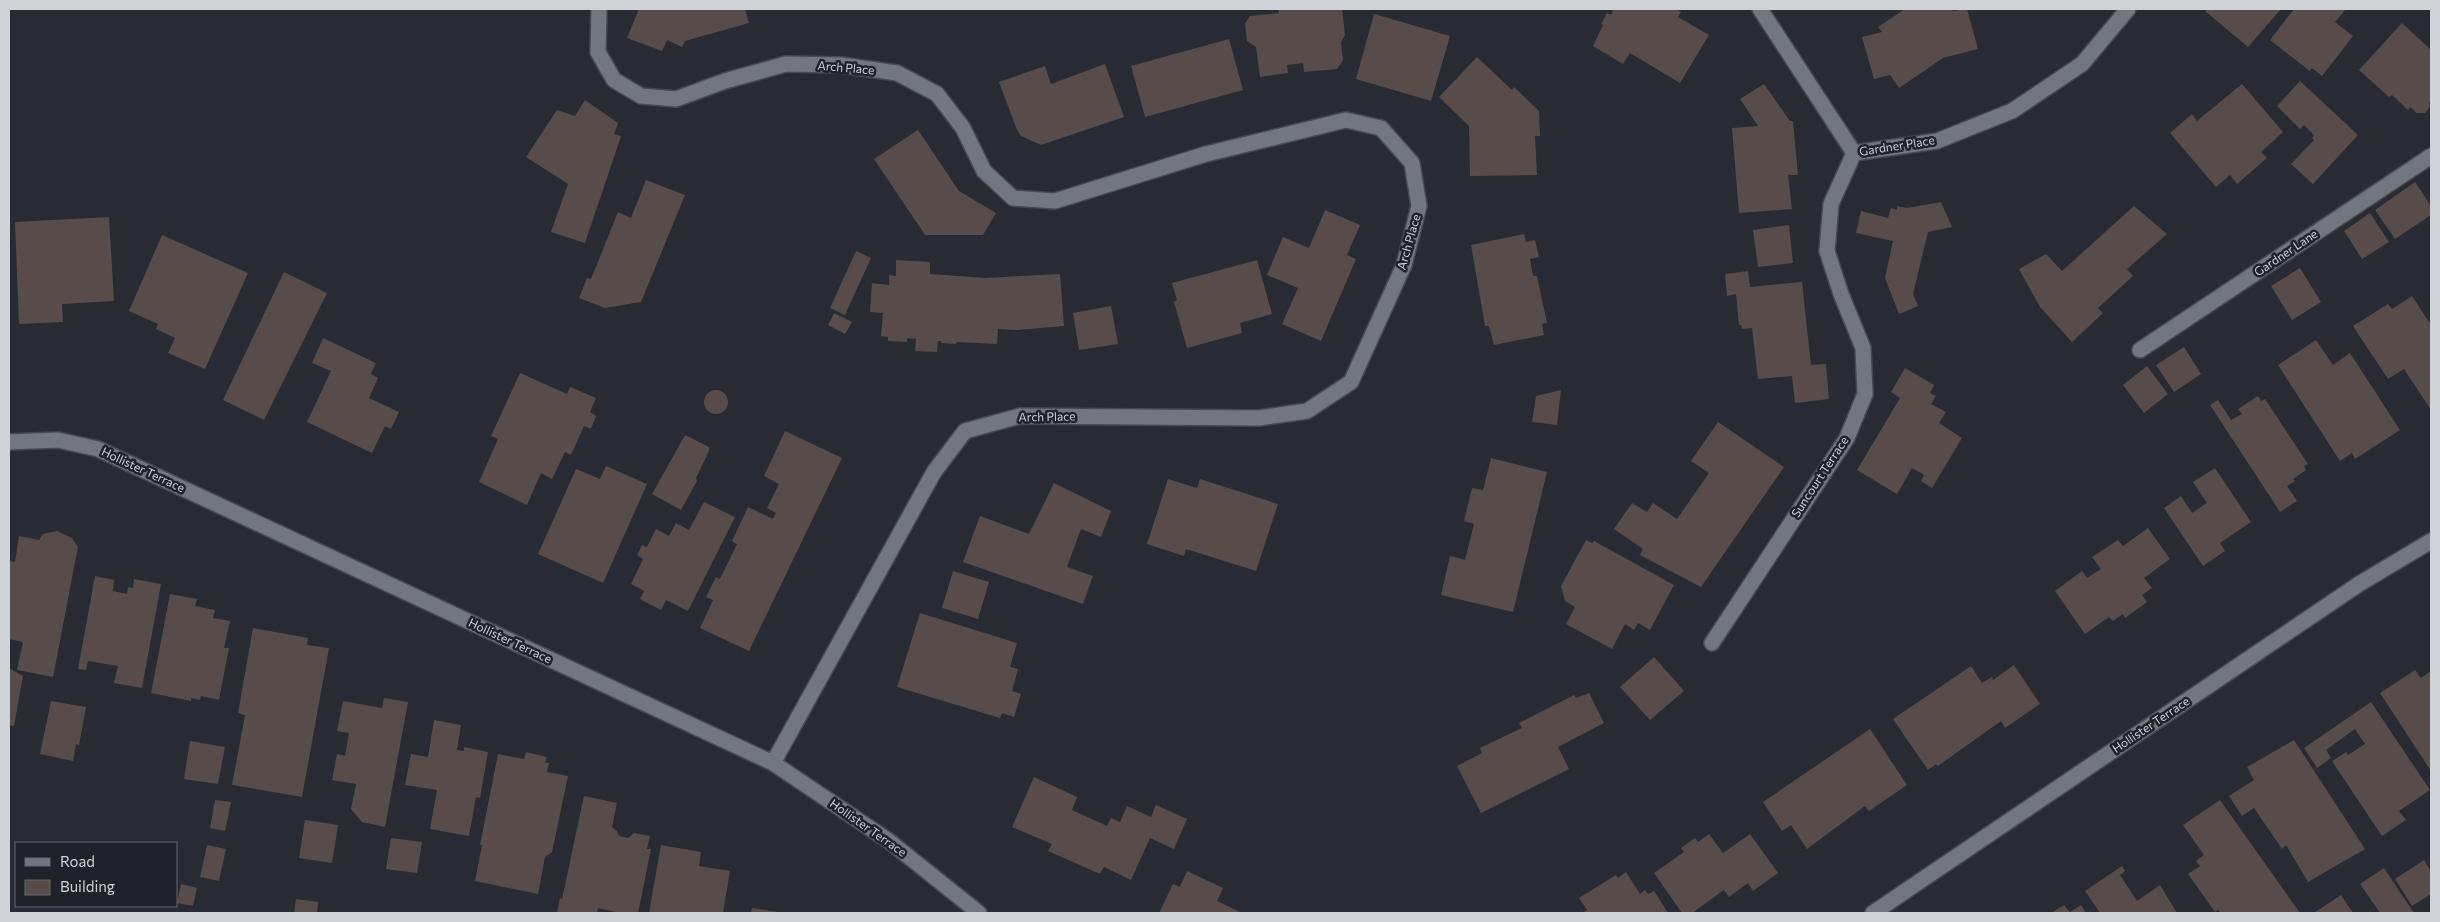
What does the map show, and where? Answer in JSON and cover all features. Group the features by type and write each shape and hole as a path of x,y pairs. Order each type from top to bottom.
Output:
{"street":[{"name":"Arch Place","path":"598,9 598,52 614,80 641,96 676,99 725,81 786,64 841,65 897,73 937,94 963,128 984,171 1013,198 1055,201 1206,154 1346,120 1382,128 1412,163 1419,206 1404,265 1351,382 1307,410 1258,418 1020,416 965,431 934,472 774,763"},
{"name":"Gardner Place","path":"1760,9 1854,153 1937,141 2012,111 2082,64 2128,9"},
{"name":"Suncourt Terrace","path":"1712,643 1847,438 1865,394 1863,348 1841,294 1827,251 1832,204 1854,153"},
{"name":"Gardner Lane","path":"2140,350 2431,156"},
{"name":"Hollister Terrace","path":"9,442 58,440 98,449 774,763 889,841 978,913"},
{"name":"Hollister Terrace","path":"1873,913 2359,584 2431,541"}],"building":[{"path":"639,9 745,9 749,23 685,41 682,47 667,40 662,51 627,38"},
{"path":"1278,9 1342,9 1345,35 1341,42 1343,60 1337,69 1304,72 1303,63 1287,65 1288,73 1260,77 1256,47 1247,41 1245,24 1250,16 1279,13"},
{"path":"1609,9 1675,9 1681,12 1678,17 1709,35 1680,83 1630,53 1623,64 1593,46 1607,13 1611,15 1613,11"},
{"path":"1905,9 1952,9 1953,11 1967,9 1978,49 1943,58 1899,88 1890,75 1874,79 1862,37 1882,32 1878,27"},
{"path":"2207,9 2281,9 2248,47 2205,11"},
{"path":"2294,9 2346,9 2335,22 2353,36 2322,76 2312,68 2310,71 2270,40"},
{"path":"1374,14 1450,36 1431,101 1356,79"},
{"path":"2402,23 2431,50 2431,103 2429,101 2430,107 2425,113 2417,113 2410,107 2408,110 2392,95 2389,97 2359,70"},
{"path":"1229,39 1243,90 1145,117 1131,66"},
{"path":"1477,57 1512,90 1514,87 1539,111 1540,136 1535,136 1537,175 1470,176 1469,126 1439,97"},
{"path":"1105,64 1124,117 1041,145 1021,136 999,82 1045,66 1051,84"},
{"path":"2300,81 2358,135 2313,184 2291,164 2314,140 2312,138 2314,135 2304,125 2300,129 2277,106"},
{"path":"1764,84 1790,121 1793,121 1798,175 1788,175 1792,209 1739,213 1732,128 1758,126 1740,99"},
{"path":"2242,84 2283,132 2261,152 2267,158 2237,184 2230,175 2216,187 2170,133 2192,114 2197,121"},
{"path":"585,100 618,123 614,134 621,136 585,243 551,232 568,184 526,157 557,110 575,116"},
{"path":"918,130 959,191 996,213 983,235 925,235 874,159"},
{"path":"646,180 685,195 641,302 605,308 579,298 587,278 591,279 618,212 631,218"},
{"path":"2415,182 2431,206 2431,215 2395,239 2375,210"},
{"path":"1941,202 1952,227 1928,232 1913,294 1918,306 1899,314 1885,278 1893,241 1856,233 1861,211 1888,218 1891,208 1897,210 1897,206 1907,208"},
{"path":"2134,206 2167,234 2127,269 2133,276 2098,308 2103,313 2072,342 2040,307 2019,269 2046,254 2062,271"},
{"path":"1325,210 1360,225 1347,255 1356,259 1321,341 1282,324 1298,288 1267,275 1283,237 1309,248"},
{"path":"2370,213 2389,242 2362,259 2344,231"},
{"path":"109,217 114,301 62,304 63,322 19,324 15,222"},
{"path":"1789,225 1793,263 1758,267 1753,230"},
{"path":"1524,234 1526,242 1535,240 1539,257 1530,259 1533,276 1537,276 1547,323 1542,324 1544,335 1494,345 1489,326 1485,326 1471,245"},
{"path":"162,235 248,273 205,369 168,353 175,338 156,329 158,324 129,311"},
{"path":"856,251 871,258 845,315 830,308"},
{"path":"896,260 930,262 930,274 985,278 1060,274 1064,326 1017,330 998,329 997,344 957,342 956,344 938,341 937,352 915,351 916,339 907,338 907,342 888,341 888,337 881,336 883,313 870,312 872,283 889,285 889,275 896,276"},
{"path":"1257,260 1272,314 1240,323 1242,333 1187,348 1174,302 1177,300 1172,283"},
{"path":"2300,268 2321,302 2292,320 2271,286"},
{"path":"1748,271 1750,287 1802,282 1811,365 1826,364 1829,399 1795,403 1792,376 1758,379 1752,328 1742,329 1741,325 1739,325 1736,294 1727,296 1725,274"},
{"path":"284,272 327,293 264,420 223,400"},
{"path":"2412,296 2431,325 2431,410 2404,369 2388,379 2353,326 2388,304 2392,309"},
{"path":"1111,306 1118,344 1079,350 1073,313"},
{"path":"834,313 852,322 845,334 828,325"},
{"path":"323,338 376,363 371,374 378,378 369,398 399,412 391,429 385,426 372,453 307,422 331,371 312,363"},
{"path":"2316,340 2333,365 2350,353 2400,430 2355,459 2352,453 2340,461 2278,365"},
{"path":"2184,347 2201,374 2174,392 2156,365"},
{"path":"2147,366 2168,394 2144,413 2123,385"},
{"path":"1905,368 1934,385 1930,393 1936,396 1931,404 1946,412 1939,423 1962,438 1932,488 1921,481 1924,475 1912,468 1897,494 1857,470 1900,398 1891,392"},
{"path":"520,373 567,394 570,387 596,398 590,412 596,416 591,429 584,426 571,455 565,452 552,479 541,473 527,505 479,482 498,439 491,436"},
{"path":"716,390 724,394 728,402 724,410 716,414 708,410 704,402 708,394"},
{"path":"1561,390 1557,425 1532,422 1536,396"},
{"path":"2258,396 2261,401 2265,399 2308,464 2304,466 2306,470 2287,486 2297,501 2280,512 2210,405 2218,400 2231,420 2242,414 2238,409"},
{"path":"1718,422 1784,467 1701,587 1640,555 1643,549 1614,529 1632,503 1647,512 1653,503 1677,519 1709,473 1691,461"},
{"path":"785,431 842,458 749,651 700,628 713,600 706,597 716,577 720,579 737,544 732,541 748,507 773,519 776,513 767,508 779,484 764,476"},
{"path":"685,435 709,447 709,451 696,478 697,481 681,510 652,494"},
{"path":"1491,458 1547,472 1513,612 1441,595 1450,556 1465,560 1474,524 1464,521 1472,488 1483,490"},
{"path":"606,466 647,484 603,583 538,554 576,469 600,479"},
{"path":"2215,468 2251,522 2220,543 2225,551 2203,566 2164,508 2181,496 2192,513 2207,503 2193,482"},
{"path":"1168,479 1197,488 1200,479 1278,504 1256,571 1186,549 1184,556 1147,544"},
{"path":"1054,483 1111,511 1101,537 1081,529 1067,567 1093,576 1083,604 963,562 980,516 1029,534"},
{"path":"704,502 735,517 688,611 666,600 661,610 640,599 644,591 631,584 643,559 637,555 642,545 647,547 656,529 669,536 676,523 689,530"},
{"path":"2148,528 2170,559 2144,578 2152,588 2142,595 2147,602 2125,618 2123,614 2113,621 2109,617 2085,634 2055,591 2082,571 2087,578 2101,569 2092,557 2118,540 2123,546"},
{"path":"57,531 72,538 78,547 53,677 17,670 23,642 9,639 9,561 15,562 19,536 39,540 43,534"},
{"path":"1586,540 1592,543 1594,541 1674,585 1650,630 1638,623 1634,630 1625,624 1612,649 1566,624 1575,607 1565,601 1561,586"},
{"path":"953,571 989,582 978,619 942,608"},
{"path":"95,576 114,580 113,591 127,594 128,587 133,588 134,579 161,584 142,688 114,683 118,666 88,661 86,670 78,669"},
{"path":"170,594 197,599 195,606 215,610 213,618 230,621 224,648 229,648 219,700 201,696 200,700 191,698 191,701 151,693"},
{"path":"920,613 1017,643 1010,667 1018,669 1012,691 1021,694 1014,717 1002,713 1000,718 897,687"},
{"path":"253,628 308,638 307,645 329,648 302,797 232,785 245,715 238,713"},
{"path":"1654,657 1684,691 1650,720 1620,687"},
{"path":"2014,665 2040,704 2005,728 2001,721 1938,766 1936,764 1928,770 1893,719 1971,666 1982,683 1992,677 1993,680"},
{"path":"9,668 23,676 14,726 9,725"},
{"path":"2415,670 2421,678 2431,671 2431,771 2380,693"},
{"path":"1589,693 1604,723 1558,747 1569,769 1481,813 1457,766 1482,753 1480,748 1522,728 1519,723 1574,695 1576,698"},
{"path":"384,698 408,702 385,827 362,822 351,809 356,784 332,780 337,754 345,756 349,733 337,731 343,701 382,708"},
{"path":"51,701 86,707 79,745 76,744 73,761 40,754"},
{"path":"2371,702 2430,790 2399,811 2406,820 2382,836 2332,761 2346,752 2348,755 2365,744 2355,729 2326,750 2331,758 2317,768 2304,748"},
{"path":"434,720 461,725 457,750 464,751 464,747 488,752 480,798 476,797 469,836 430,829 437,790 405,785 411,754 428,757"},
{"path":"1870,729 1907,785 1869,811 1865,806 1807,849 1791,825 1782,831 1763,802"},
{"path":"2294,740 2365,849 2308,882 2286,845 2282,849 2254,808 2242,816 2229,796 2254,780 2247,767"},
{"path":"190,741 225,747 218,784 184,779"},
{"path":"526,752 547,757 545,763 549,763 547,772 568,776 552,852 545,857 538,894 475,881 498,754 524,759"},
{"path":"1034,777 1077,797 1072,810 1107,826 1111,818 1120,822 1127,806 1151,817 1156,805 1187,819 1174,849 1150,838 1131,880 1104,867 1100,874 1048,851 1052,844 1012,827"},
{"path":"584,796 617,803 612,827 619,836 628,838 634,833 650,836 647,849 651,849 638,913 620,913 598,908 597,913 557,913 560,898 562,899"},
{"path":"215,800 231,802 225,831 210,828"},
{"path":"2220,800 2300,913 2221,913 2218,910 2215,912 2188,874 2200,866 2196,861 2204,855 2183,825"},
{"path":"305,820 338,825 332,863 299,858"},
{"path":"1709,834 1723,853 1750,834 1778,873 1753,891 1748,883 1729,897 1724,890 1692,913 1682,913 1654,873 1684,852 1681,848 1695,838 1698,842"},
{"path":"391,838 422,842 417,873 386,869"},
{"path":"207,845 226,849 219,881 200,877"},
{"path":"661,845 701,852 699,866 730,871 723,913 649,913"},
{"path":"2424,860 2431,871 2431,894 2412,906 2395,879"},
{"path":"2122,866 2125,871 2120,875 2137,901 2160,885 2177,913 2100,913 2085,891"},
{"path":"2384,868 2414,913 2380,913 2360,884"},
{"path":"1187,871 1223,888 1217,901 1242,913 1159,913 1173,884 1180,887"},
{"path":"1626,872 1640,894 1645,890 1648,894 1654,891 1668,913 1582,913 1587,910 1579,898 1616,875 1618,878"},
{"path":"181,884 197,888 193,906 178,903"},
{"path":"2341,895 2353,913 2314,913"},
{"path":"296,899 318,902 317,913 294,913"},
{"path":"2064,905 2070,912 2081,905 2086,913 2051,913"},
{"path":"752,908 778,912 778,913 751,913"}]}
